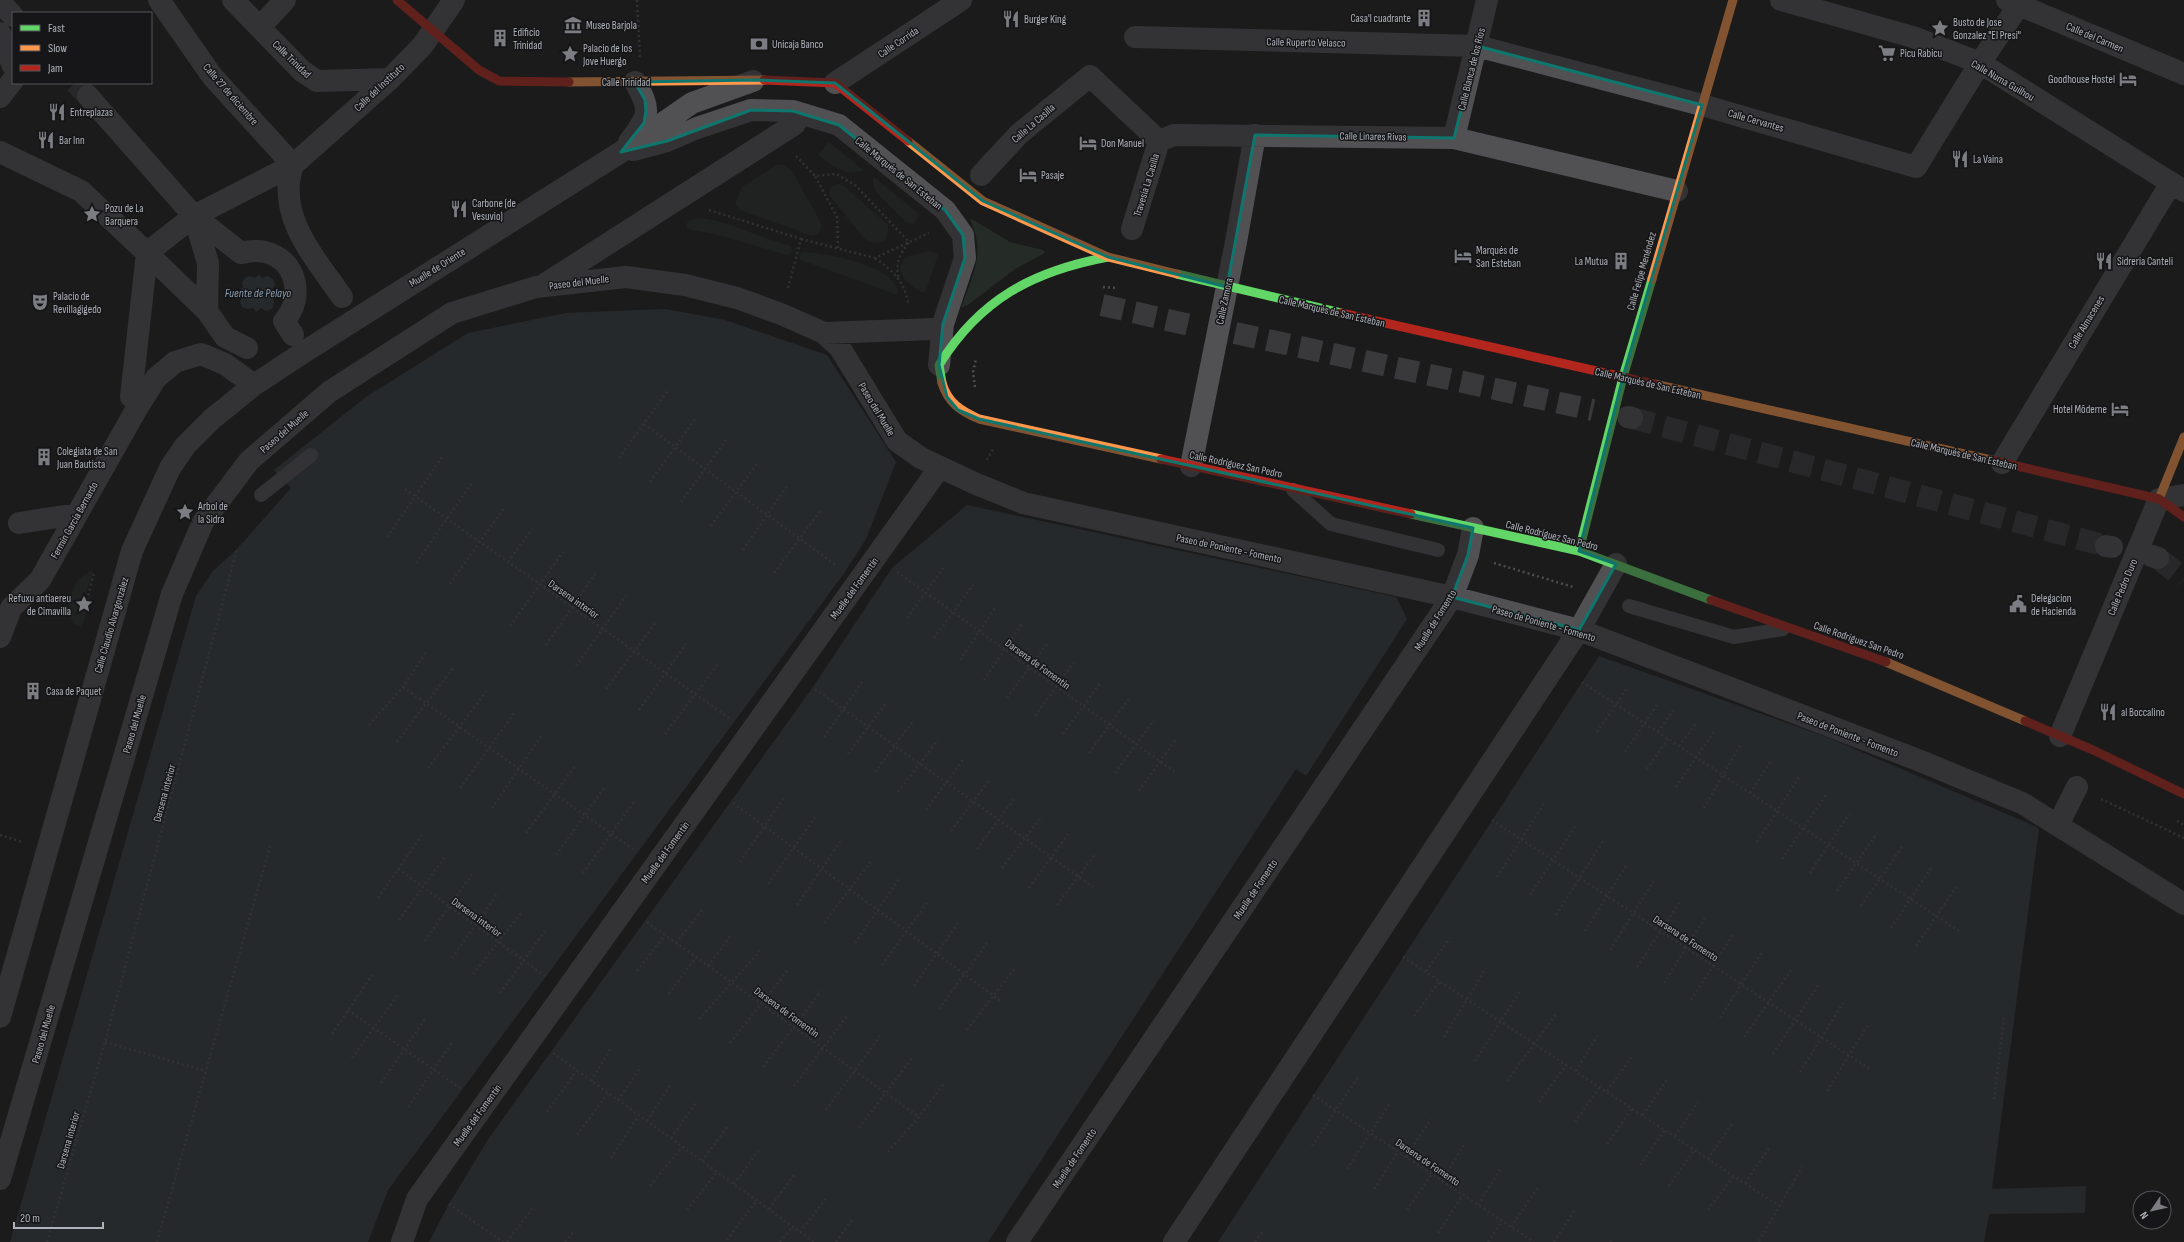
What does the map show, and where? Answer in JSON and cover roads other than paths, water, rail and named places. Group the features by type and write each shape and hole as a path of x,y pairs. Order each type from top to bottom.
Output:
{"street":[{"name":"Calle 27 de diciembre","path":"159,0 212,76 293,165"},
{"name":"Calle Trinidad","path":"233,0 302,71 317,81 390,79"},
{"path":"260,27 285,0"},
{"name":"Calle Trinidad","path":"397,0 479,70 499,81 635,82 756,80 835,83"},
{"name":"Calle del Instituto","path":"147,253 194,216 293,165 390,79 423,45 454,0"},
{"name":"Calle Corrida","path":"835,83 961,0"},
{"name":"Calle Blanca de los Ríos","path":"1454,138 1487,0"},
{"name":"Calle Felipe Menéndez","path":"1579,551 1623,377 1732,0"},
{"name":"Calle Numa Guilhou","path":"1781,0 1913,37 1980,64 2177,187"},
{"path":"0,2 12,15"},
{"path":"1980,64 2013,2"},
{"name":"Calle del Carmen","path":"2013,2 2184,74"},
{"path":"0,33 12,63"},
{"name":"Calle Ruperto Velasco","path":"1135,37 1477,46"},
{"name":"Calle Cervantes","path":"1477,46 1702,105 1916,167 1980,64"},
{"name":"Calle La Casilla","path":"981,175 1019,134 1090,76 1159,140"},
{"name":"Muelle de Oriente","path":"254,385 621,152 692,103 756,80"},
{"path":"0,97 12,81"},
{"name":"Muelle de Oriente","path":"621,152 644,122 645,100 635,82"},
{"name":"Calle Marqués de San Esteban","path":"835,83 983,202 1108,257 1227,287 2159,499 2184,517"},
{"path":"88,96 194,216 241,253"},
{"name":"Calle Marqués de San Esteban","path":"751,110 793,111 839,125 945,210 963,234 965,258 943,324 939,365"},
{"name":"Muelle de Oriente","path":"621,152 667,141 697,128 751,110"},
{"path":"541,287 795,124"},
{"name":"Calle Linares Rivas","path":"1159,140 1174,135 1454,138 1677,192"},
{"name":"Calle Zamora","path":"1191,466 1227,287 1255,135"},
{"name":"Travesía La Casilla","path":"1132,229 1159,140"},
{"path":"0,152 82,191 207,311 225,337 247,348"},
{"path":"293,165 288,179 290,204 302,240 342,297"},
{"name":"Calle Almacenes","path":"2002,463 2177,187"},
{"path":"194,216 208,263 207,311"},
{"path":"288,266 309,249"},
{"path":"207,280 225,262 241,253 254,250 267,252 278,257 288,266 294,277 297,290 296,303 290,315 284,321 293,335"},
{"path":"131,397 147,253"},
{"name":"Calle Marqués de San Esteban","path":"939,365 948,347 978,316 997,300 1027,281 1052,269 1082,261 1108,257"},
{"name":"Paseo del Muelle","path":"0,1179 172,594 203,522 249,461 329,392 452,313 541,287 626,277 685,285 737,298 781,314 824,333 840,348 897,441 922,458 974,483"},
{"path":"824,333 933,329"},
{"name":"Fermín García Bernardo","path":"6,608 40,580 141,400 156,378 176,362 201,354 225,364 254,385"},
{"name":"Calle Rodríguez San Pedro","path":"939,365 947,397 958,410 979,419 1579,551 1787,628 1898,666 2060,736 2184,794"},
{"name":"Calle Claudio Alvargonzález","path":"0,1017 132,551 170,468 185,446 212,418 254,385"},
{"name":"Calle Pedro Duro","path":"2060,736 2184,437"},
{"name":"Muelle del Fomentín","path":"402,1242 417,1199 940,467"},
{"name":"Paseo de Poniente - Fomento","path":"974,483 1023,503 1452,597 1579,630 1925,763 2022,803 2184,904"},
{"path":"2159,499 2184,495"},
{"path":"19,523 77,514"},
{"name":"Muelle de Fomento","path":"1017,1242 1452,597 1468,555 1473,528"},
{"path":"1174,1242 1579,630 1616,564"},
{"path":"0,637 6,608"},
{"path":"2058,825 2077,787"}],"lane":[{"path":"261,495 311,455"},
{"path":"1291,488 1331,524 1438,550"},
{"path":"1629,606 1734,638 1787,628"}],"water":[{"name":"Fuente de Pelayo","path":"259,274 262,278 268,276 273,279 275,285 272,290 277,296 273,299 274,303 272,309 266,311 261,308 256,312 253,308 247,309 242,307 240,301 243,296 239,291 243,287 242,283 245,278 250,276 255,278"},
{"path":"665,309 725,320 827,355 896,462 866,539 845,572 388,1190 368,1242 10,1242 196,596 213,571 237,549 291,488 274,470 366,397 468,333 566,313"},
{"path":"967,505 1396,597 1407,619 1306,776 1296,769 988,1242 429,1242 449,1204 489,1138 813,687 892,568"},
{"path":"1599,656 1829,738 2039,828 1992,1189 2086,1186 2085,1213 1989,1214 1984,1242 1218,1242"}],"tunnel":[{"path":"76,84 88,96"},
{"path":"1102,305 1194,326"},
{"path":"1235,333 1593,410"},
{"path":"1632,418 2106,546"},
{"path":"2158,558 2184,579"}],"place":[{"name":"Casa'l cuadrante","path":"1424,18"},
{"name":"Burger King","path":"1011,19"},
{"name":"Museo Barjola","path":"573,25"},
{"name":"Busto de Jose Gonzalez \"El Presi\"","path":"1940,28"},
{"name":"Edificio Trinidad","path":"500,38"},
{"name":"Unicaja Banco","path":"759,44"},
{"name":"Picu Rabicu","path":"1887,53"},
{"name":"Palacio de los Jove Huergo","path":"570,54"},
{"name":"Goodhouse Hostel","path":"2128,79"},
{"name":"Entreplazas","path":"57,112"},
{"name":"Bar Inn","path":"46,140"},
{"name":"Don Manuel","path":"1088,143"},
{"name":"La Vaina","path":"1960,159"},
{"name":"Pasaje","path":"1028,175"},
{"name":"Carbone (de Vesuvio)","path":"459,209"},
{"name":"Pozu de La Barquera","path":"92,214"},
{"name":"Marqués de San Esteban","path":"1463,256"},
{"name":"La Mutua","path":"1621,261"},
{"name":"Sidreria Canteli","path":"2104,261"},
{"name":"Palacio de Revillagigedo","path":"40,302"},
{"name":"Hotel Môderne","path":"2120,409"},
{"name":"Colegiata de San Juan Bautista","path":"44,457"},
{"name":"Arbol de la Sidra","path":"185,512"},
{"name":"Refuxu antiaereu de Cimavilla","path":"84,604"},
{"name":"Delegacion de Hacienda","path":"2018,604"},
{"name":"Casa de Paquet","path":"33,691"},
{"name":"al Boccalino","path":"2108,712"}]}
